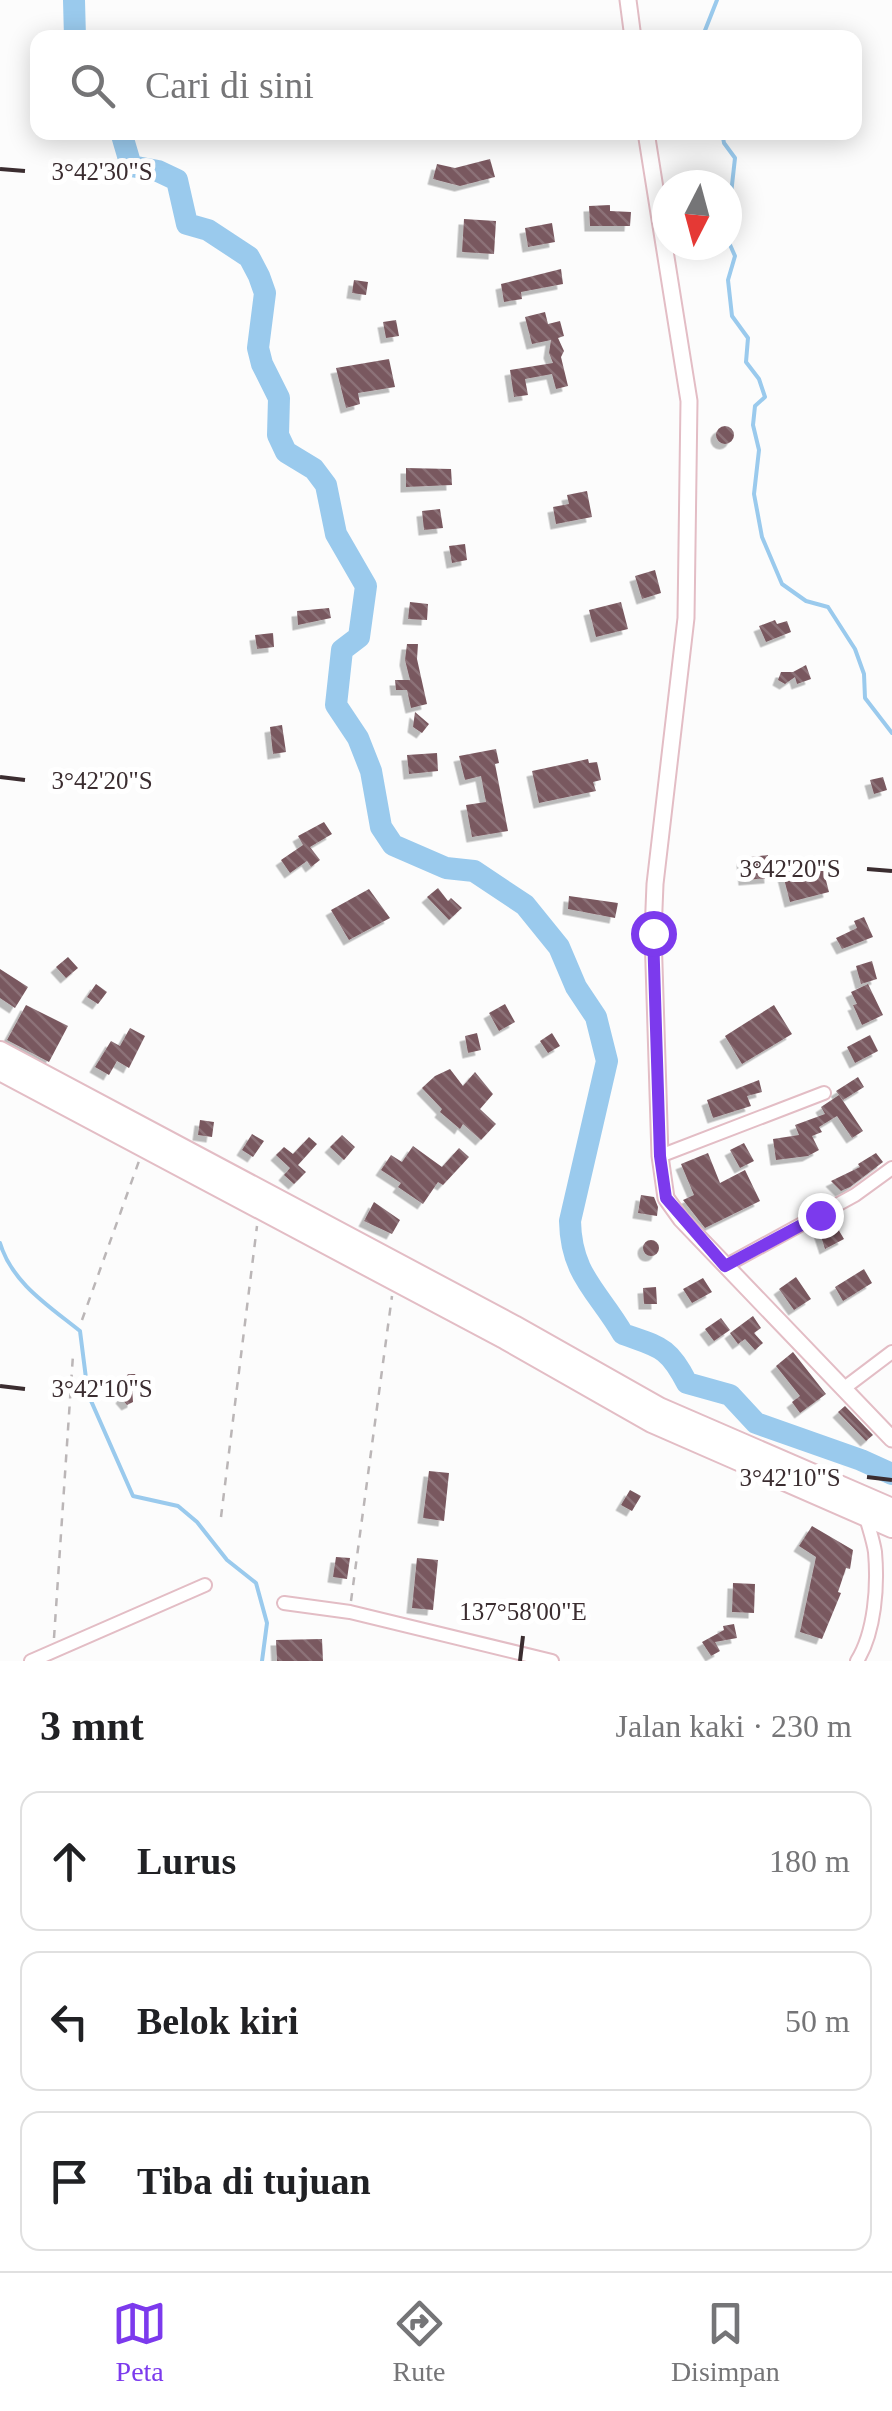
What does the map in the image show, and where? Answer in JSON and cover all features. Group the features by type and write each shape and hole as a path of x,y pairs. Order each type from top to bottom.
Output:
{"highway":[{"path":"0,1052 660,1408 867,1507 892,1526"},
{"path":"0,1070 652,1422 867,1507 892,1510"}],"street":[{"path":"628,0 633,30"},
{"path":"647,140 690,401 686,618 653,933 660,1156 666,1198 725,1266 892,1439"},
{"path":"660,1156 824,1093"},
{"path":"725,1266 855,1195 892,1168"},
{"path":"843,1389 892,1352"},
{"path":"857,1661 868,1638 874,1598 875,1553 867,1507"},
{"path":"31,1661 206,1586"},
{"path":"284,1603 350,1612 552,1661"}],"path":[{"path":"82,1320 144,1146"},
{"path":"221,1517 259,1209"},
{"path":"350,1612 394,1280"},
{"path":"53,1650 73,1355"}],"building":[{"path":"490,159 495,177 460,186 433,179 437,164 455,168"},
{"path":"610,205 610,211 631,212 630,226 590,226 589,206"},
{"path":"464,219 496,221 494,254 462,252"},
{"path":"552,223 555,242 528,247 525,228"},
{"path":"561,269 563,284 521,292 522,299 504,302 501,284"},
{"path":"354,280 368,282 366,295 352,293"},
{"path":"545,312 548,324 560,321 564,336 558,338 564,351 561,357 568,386 556,389 552,374 525,379 528,395 514,397 510,370 553,363 549,353 551,340 532,344 525,317"},
{"path":"396,320 399,336 386,338 383,322"},
{"path":"389,359 395,387 358,393 360,404 346,408 336,368"},
{"path":"725,426 732,428 732,442 725,444 718,442 716,435 718,428"},
{"path":"406,468 451,469 452,485 406,487"},
{"path":"587,491 592,517 556,524 553,507 569,504 567,495"},
{"path":"440,509 443,528 424,530 422,511"},
{"path":"465,544 467,560 452,563 449,546"},
{"path":"655,570 661,593 642,599 635,576"},
{"path":"410,602 428,604 427,620 408,619"},
{"path":"621,602 628,629 596,637 589,610"},
{"path":"329,608 331,618 298,625 297,611"},
{"path":"775,620 777,624 787,621 791,632 766,642 759,626"},
{"path":"273,633 274,647 257,649 255,635"},
{"path":"407,644 418,644 417,659 427,704 411,708 407,690 396,690 395,680 410,680 405,660"},
{"path":"806,665 811,679 797,684 795,677 785,684 778,680 781,672 793,672"},
{"path":"415,712 429,724 422,733 413,727"},
{"path":"282,725 286,752 273,754 270,727"},
{"path":"496,749 499,763 495,764 508,831 472,837 466,805 486,802 481,776 465,780 459,756"},
{"path":"437,753 438,771 409,774 407,755"},
{"path":"588,759 589,763 597,762 601,780 593,782 596,791 539,803 532,771"},
{"path":"883,777 887,790 874,794 870,780"},
{"path":"324,822 332,834 310,847 320,860 311,867 307,861 290,873 281,860 303,845 298,836"},
{"path":"768,855 770,878 744,880 742,858"},
{"path":"821,861 829,892 790,902 782,871"},
{"path":"438,888 448,901 451,898 462,908 449,920 427,897"},
{"path":"369,889 390,918 349,940 331,910"},
{"path":"569,896 618,903 615,918 568,909"},
{"path":"864,917 873,937 842,949 836,938 857,928 854,921"},
{"path":"68,957 78,968 66,978 56,967"},
{"path":"872,961 877,979 861,984 856,966"},
{"path":"0,969 28,987 15,1008 0,998"},
{"path":"96,984 107,992 98,1004 87,997"},
{"path":"868,984 883,1015 862,1025 851,992"},
{"path":"505,1004 515,1022 499,1031 489,1013"},
{"path":"26,1005 68,1026 49,1062 7,1040"},
{"path":"774,1005 792,1034 742,1064 725,1036"},
{"path":"130,1028 145,1036 129,1068 117,1061 109,1075 95,1067 111,1041 120,1046"},
{"path":"477,1033 481,1050 468,1053 465,1036"},
{"path":"552,1033 560,1046 548,1053 540,1041"},
{"path":"870,1035 878,1051 855,1063 847,1047"},
{"path":"450,1069 463,1086 475,1072 493,1094 480,1109 496,1124 481,1140 463,1124 460,1129 440,1112 442,1109 422,1088"},
{"path":"858,1077 864,1087 843,1100 836,1091"},
{"path":"759,1080 762,1092 747,1096 751,1106 713,1118 707,1100"},
{"path":"839,1095 863,1131 852,1138 837,1116 819,1127 822,1132 812,1136 819,1150 808,1156 776,1160 773,1139 799,1135 795,1125 825,1114 821,1107"},
{"path":"200,1120 214,1122 212,1137 198,1135"},
{"path":"252,1134 264,1141 253,1157 242,1150"},
{"path":"342,1135 355,1147 344,1160 330,1147"},
{"path":"309,1137 317,1144 298,1165 306,1172 294,1184 284,1175 290,1168 276,1155 284,1147 293,1154"},
{"path":"744,1143 754,1161 740,1168 730,1150"},
{"path":"413,1146 442,1167 459,1148 469,1157 443,1185 438,1182 423,1204 381,1170 391,1155 402,1162"},
{"path":"708,1153 720,1183 745,1170 760,1201 705,1228 683,1200 694,1195 681,1164"},
{"path":"876,1153 883,1162 850,1187 841,1191 831,1181 860,1167 858,1164"},
{"path":"641,1195 654,1197 657,1216 638,1213"},
{"path":"374,1202 400,1220 392,1234 364,1221"},
{"path":"832,1219 844,1239 825,1249 818,1227"},
{"path":"651,1240 659,1248 651,1256 643,1248"},
{"path":"864,1269 872,1283 843,1301 835,1287"},
{"path":"796,1277 811,1299 794,1310 779,1289"},
{"path":"703,1278 712,1292 692,1303 683,1289"},
{"path":"656,1287 657,1304 644,1304 643,1288"},
{"path":"753,1316 761,1328 754,1333 763,1343 755,1350 745,1339 738,1344 730,1333"},
{"path":"721,1318 730,1330 714,1341 705,1329"},
{"path":"793,1352 826,1394 800,1413 792,1402 800,1396 776,1366"},
{"path":"128,1374 135,1374 138,1380 132,1387 133,1402 127,1405 121,1398 127,1390"},
{"path":"845,1406 873,1435 866,1441 838,1412"},
{"path":"429,1471 449,1473 444,1521 423,1518"},
{"path":"630,1490 641,1496 632,1511 621,1505"},
{"path":"812,1526 853,1550 850,1569 846,1568 838,1592 841,1593 822,1639 800,1632 816,1557 799,1546"},
{"path":"336,1557 350,1558 347,1579 333,1577"},
{"path":"417,1558 438,1560 433,1610 412,1608"},
{"path":"733,1583 755,1584 754,1613 732,1612"},
{"path":"734,1624 737,1638 715,1642 720,1651 711,1656 702,1642 724,1630 723,1626"},
{"path":"322,1639 323,1661 277,1661 276,1640"}],"waterway":[{"path":"74,0 75,30"},
{"path":"705,30 717,0"},
{"path":"123,140 131,166 158,171 177,180 187,224 208,230 249,257 259,276 265,293 258,348 279,398 278,435 286,452 314,469 326,485 336,534 366,586 359,637 342,650 336,705 358,738 371,771 381,827 393,845 446,868 474,871 525,905 559,947 576,987 596,1017 607,1061 570,1221 575,1255 588,1282 623,1334 668,1355 687,1383 730,1395 756,1423 892,1474"},
{"path":"723,140 735,158 734,170"},
{"path":"734,260 728,280 732,316 748,338 746,362 759,379 765,397 755,406 753,425 759,450 754,494 762,537 782,584 806,601 828,607 855,649 864,674 865,698 892,733"},
{"path":"0,1243 22,1282 80,1331 88,1394 133,1496 178,1506 197,1522 227,1560 256,1583 267,1623 262,1661"}],"route":[{"path":"653,933 660,1156 666,1198 725,1266 820,1215"}]}
